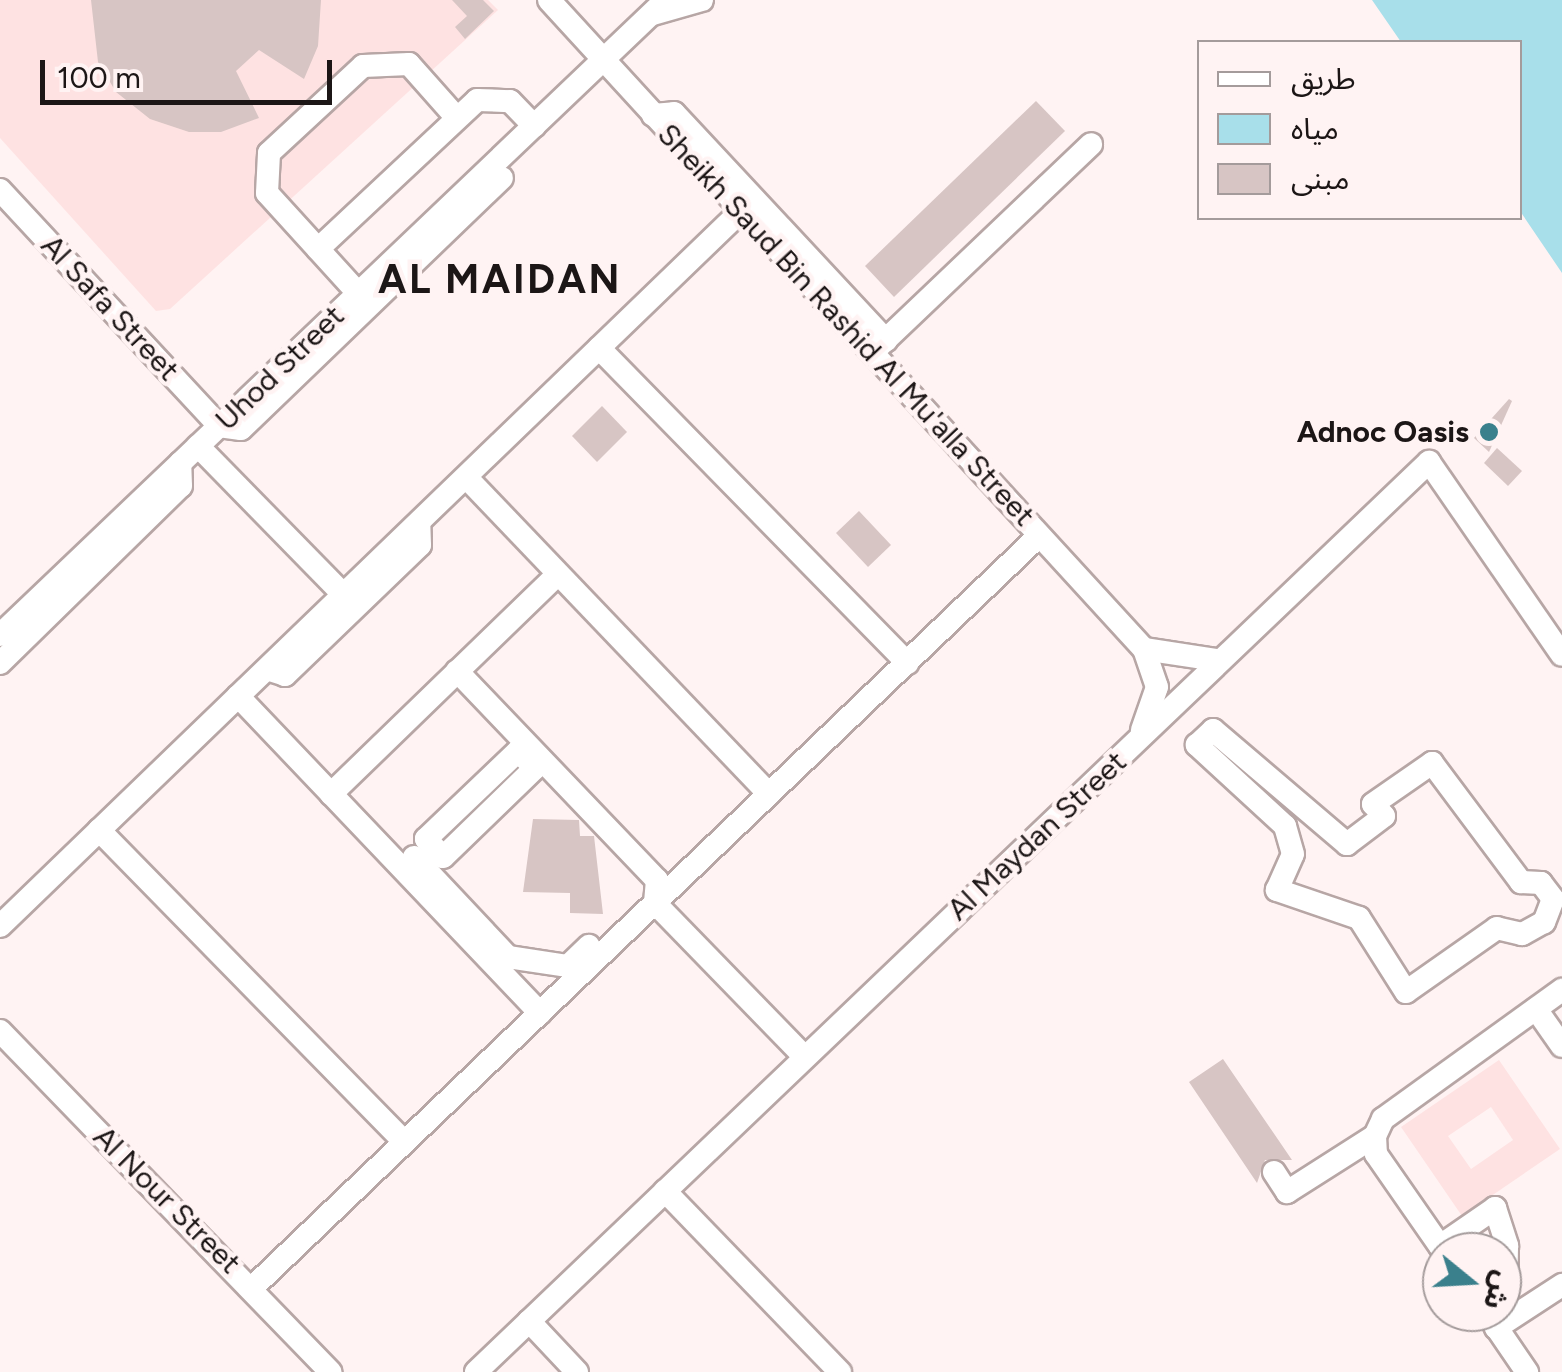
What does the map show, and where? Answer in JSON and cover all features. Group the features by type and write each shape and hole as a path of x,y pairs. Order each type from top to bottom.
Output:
{"street":[{"name":"Sheikh Saud Bin Rashid Al Mu'alla Street","path":"548,0 742,210 879,346 1039,536 1144,649"},
{"path":"658,7 702,0"},
{"name":"Uhod Street","path":"0,635 658,7"},
{"path":"358,293 267,193 268,154 363,66 408,64 458,118"},
{"path":"219,426 241,429 255,416 568,114 570,92"},
{"path":"318,249 477,100 510,101 534,126"},
{"path":"653,115 674,113 879,346 1090,144"},
{"name":"Al Safa Street","path":"0,190 219,426"},
{"path":"0,926 742,210"},
{"path":"599,348 907,662"},
{"path":"198,446 344,594"},
{"name":"Al Maydan Street","path":"476,1372 1428,462 1562,654"},
{"path":"0,662 182,486 180,464"},
{"path":"467,478 769,794"},
{"path":"267,669 285,675 420,545 419,522"},
{"path":"238,696 331,794 415,856 508,957 568,966 703,858 1039,536"},
{"path":"331,794 558,574"},
{"path":"1138,739 1157,686 1144,649 1217,660"},
{"path":"457,672 804,1056"},
{"path":"1214,730 1348,844 1384,816 1373,804 1432,763 1521,882 1541,883 1553,899 1544,922 1522,934 1497,928 1406,992 1360,918 1277,890 1293,854 1285,826 1197,746 1214,730"},
{"path":"518,751 535,768 443,857 415,856 426,840 518,751"},
{"path":"99,830 405,1142"},
{"path":"415,856 540,1013"},
{"path":"253,1288 540,1013 656,892"},
{"path":"1430,1232 1376,1154 1375,1136 1383,1119 1562,990"},
{"path":"1536,1009 1562,1046"},
{"name":"Al Nour Street","path":"0,1031 253,1288 330,1372"},
{"path":"1274,1172 1287,1192 1375,1136"},
{"path":"665,1191 840,1372"},
{"path":"1464,1232 1494,1208 1502,1232"},
{"path":"1522,1305 1562,1285"},
{"path":"529,1321 577,1372"},
{"path":"1499,1332 1527,1372"}],"shaded area":[{"path":"0,0 488,0 498,10 170,309 156,311 0,138"},
{"path":"1499,1060 1560,1149 1462,1216 1401,1127","holes":["1491,1107 1513,1140 1471,1169 1448,1136"]}],"water":[{"path":"1372,0 1562,0 1562,273 1522,214 1522,40 1400,40"}],"building":[{"path":"91,0 321,0 318,46 304,79 259,50 236,71 259,118 221,132 189,132 150,119 116,92 98,62"},
{"path":"452,0 483,0 494,11 465,39 455,27 467,16"},
{"path":"1036,101 1065,131 894,297 865,266"},
{"path":"1509,399 1512,401 1489,452 1474,438"},
{"path":"602,406 627,432 597,462 572,436"},
{"path":"1497,448 1522,471 1508,486 1484,463"},
{"path":"859,511 891,545 868,567 836,533"},
{"path":"533,819 579,820 580,836 594,836 603,914 570,913 570,893 523,892"},
{"path":"1223,1059 1292,1160 1265,1160 1257,1183 1189,1082"}],"place":[{"name":"Adnoc Oasis","path":"1489,432"}],"district":[{"name":"AL MAIDAN","path":"500,279"}]}
